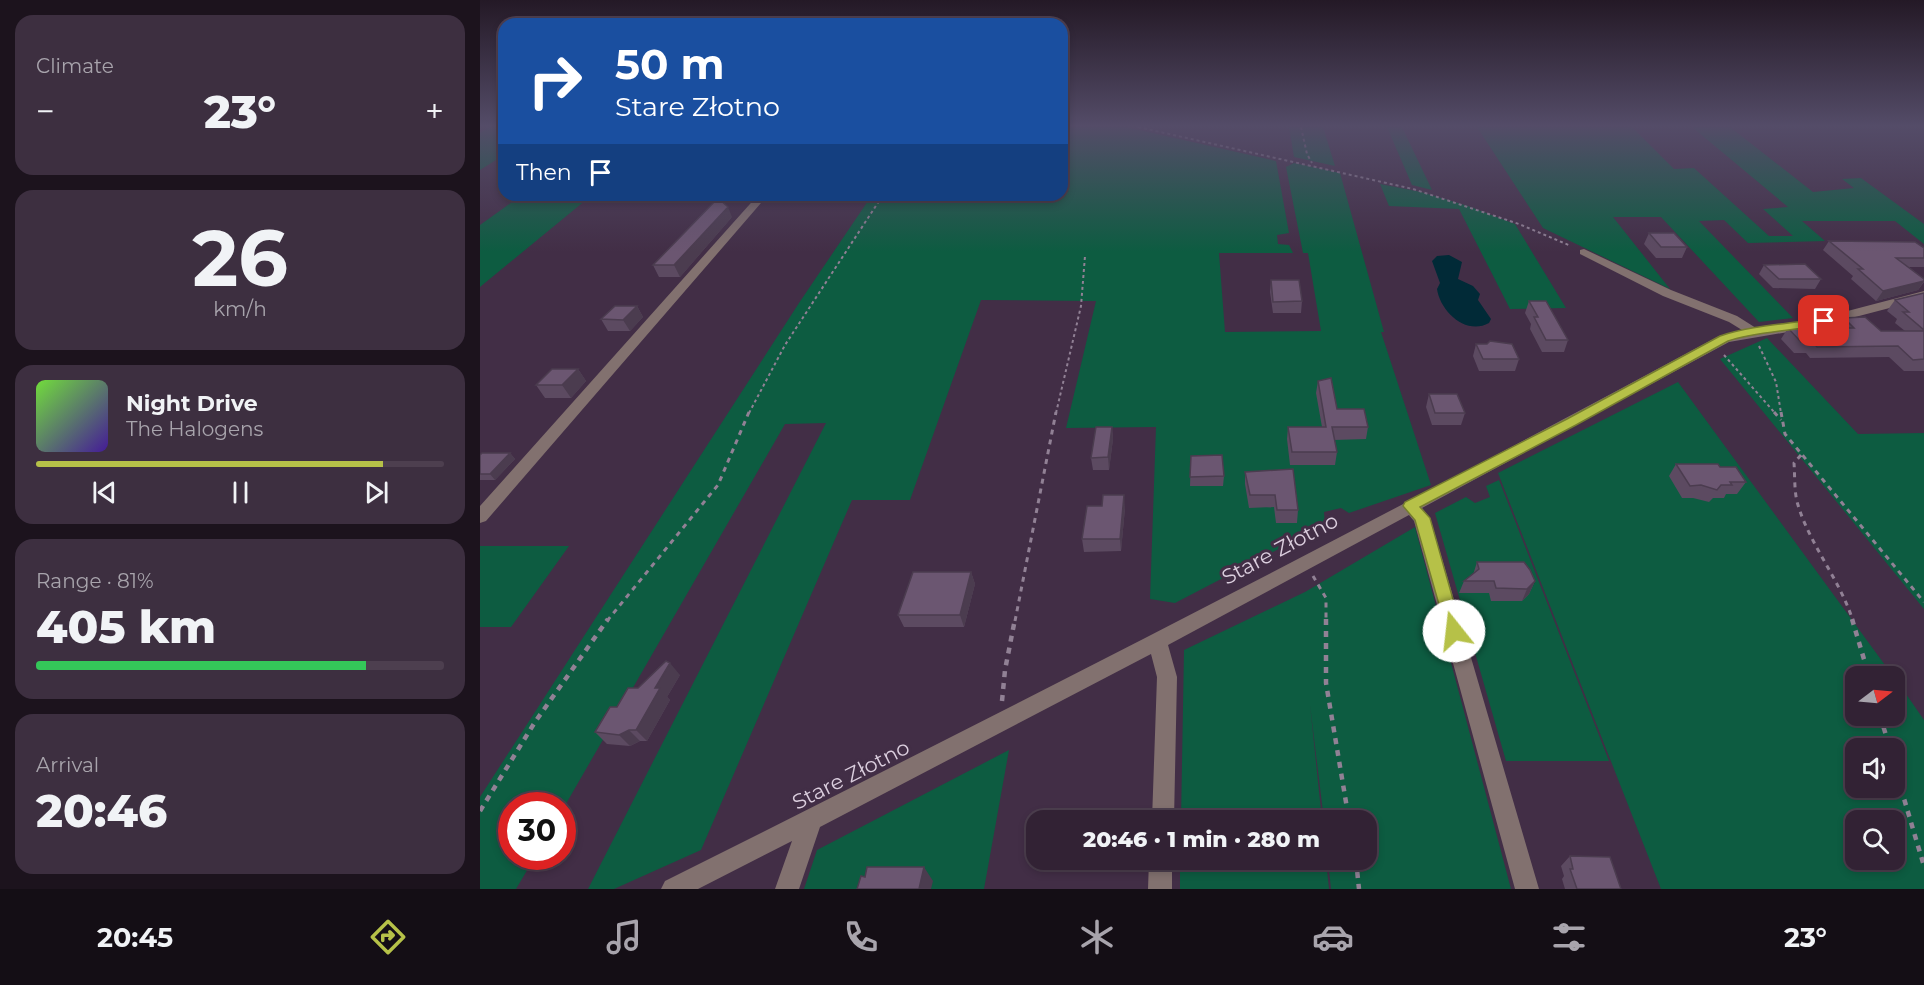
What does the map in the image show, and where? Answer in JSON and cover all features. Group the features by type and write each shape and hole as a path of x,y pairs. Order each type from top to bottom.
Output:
{"street":[{"path":"480,517 758,201"},
{"path":"1584,252 1667,293 1733,320 1752,332"},
{"name":"Stare Złotno","path":"673,889 1000,724 1572,422 1714,343 1741,333 1779,330 1824,321 1924,295"},
{"path":"1410,506 1422,518 1527,889"},
{"path":"1157,640 1167,677 1163,810"},
{"path":"787,889 811,820"},
{"path":"1160,889 1161,870"}],"path":[{"path":"1333,168 1469,205 1526,226 1584,252"},
{"path":"480,810 535,722 621,602 690,523 718,485 756,396 785,345 880,201"},
{"path":"1000,724 1005,670 1054,420 1081,306 1085,256"},
{"path":"1752,332 1776,382 1785,434 1924,602"},
{"path":"1714,343 1782,421"},
{"path":"1801,455 1794,463 1798,505 1821,554 1846,599 1866,666"},
{"path":"1305,562 1326,598 1326,683 1347,810"},
{"path":"1904,798 1924,866"},
{"path":"1357,870 1359,889"}],"green space":[{"path":"1068,168 1277,168 1289,233 1277,235 1278,244 1289,245 1293,253 1219,253 1225,332 1321,331 1308,253 1303,253 1286,168 1319,168 1340,173 1384,332 1381,332 1431,485 1349,513 1341,508 1324,512 1325,525 1175,603 1150,599 1156,427 1066,428 1096,301 981,300 910,500 852,500 701,850 614,889 588,889 826,423 785,424 573,792 498,792 498,870 527,870 516,889 480,889 480,797 799,303 868,201 1068,201"},
{"path":"1405,168 1422,168 1432,190 1412,185"},
{"path":"1504,168 1695,168 1769,236 1793,236 1763,209 1788,207 1742,168 1783,168 1813,192 1854,188 1842,179 1861,178 1924,224 1924,244 1895,221 1802,221 1825,241 1748,243 1724,220 1699,221 1793,318 1759,322 1661,217 1613,217 1670,289 1543,228"},
{"path":"1380,184 1421,192 1468,206 1515,224 1566,308 1510,309 1459,209 1389,206"},
{"path":"514,201 585,201 480,287 480,225"},
{"path":"1767,338 1858,434 1924,433 1924,609 1720,359"},
{"path":"1678,382 1886,666 1845,666 1845,726 1905,726 1905,692 1924,720 1924,889 1661,889 1498,473"},
{"path":"1499,480 1609,761 1506,761 1435,513 1466,497 1475,503 1490,497 1486,486"},
{"path":"1415,527 1511,889 1331,889 1329,870 1377,870 1377,810 1323,810 1310,705 1321,810 1181,810 1184,650 1305,592"},
{"path":"480,546 569,546 511,627 480,627"},
{"path":"1009,750 984,889 804,889 817,850"},
{"path":"1180,870 1327,870 1329,889 1180,889"}],"water":[{"path":"1449,255 1462,262 1458,279 1473,286 1480,294 1478,300 1491,319 1489,323 1480,326 1463,324 1455,319 1443,305 1437,289 1440,283 1432,261 1437,256"}],"building":[{"path":"715,201 721,201 728,207 674,265 653,265"},
{"path":"1649,233 1674,233 1687,247 1661,247"},
{"path":"1829,241 1915,242 1924,248 1924,258 1896,258 1924,281 1883,291 1858,269 1863,269"},
{"path":"1805,264 1821,279 1779,279 1764,265"},
{"path":"1271,280 1299,280 1302,301 1273,302"},
{"path":"1924,293 1924,330 1903,312 1909,312 1895,300"},
{"path":"1529,301 1546,301 1568,340 1546,340 1534,317 1538,317"},
{"path":"615,306 637,306 623,320 601,319"},
{"path":"1865,317 1881,331 1924,331 1924,359 1913,360 1898,346 1817,347 1813,342 1801,342 1788,328 1854,328 1844,318"},
{"path":"1490,341 1512,344 1519,359 1483,359 1476,344 1487,344"},
{"path":"552,369 578,369 562,385 536,385"},
{"path":"1331,378 1337,409 1364,409 1368,427 1332,427 1337,452 1292,452 1288,427 1326,427 1318,381"},
{"path":"1429,394 1457,394 1465,413 1435,413"},
{"path":"1096,427 1112,427 1108,457 1091,458"},
{"path":"482,453 510,453 490,474 480,474 480,455"},
{"path":"1222,455 1224,476 1190,477 1191,456"},
{"path":"1676,464 1718,464 1720,467 1736,467 1746,482 1730,482 1732,485 1721,485 1717,490 1701,485 1690,486"},
{"path":"1293,469 1298,510 1277,510 1275,495 1250,495 1245,472"},
{"path":"1103,495 1124,495 1120,539 1082,539 1087,506 1102,506"},
{"path":"1477,562 1524,562 1535,581 1527,589 1496,588 1494,581 1464,581 1479,569"},
{"path":"913,572 971,572 960,615 898,615"},
{"path":"666,661 670,663 655,688 660,688 636,730 629,730 619,735 595,732 610,707 617,707 628,688 638,688"},
{"path":"1570,856 1610,857 1621,889 1577,889 1570,869 1573,869"},
{"path":"867,867 924,867 919,889 857,889 861,876 865,877"}],"route":[{"path":"1454,631 1422,518 1410,506 1572,422 1714,343 1741,333 1779,330 1824,321"}]}
